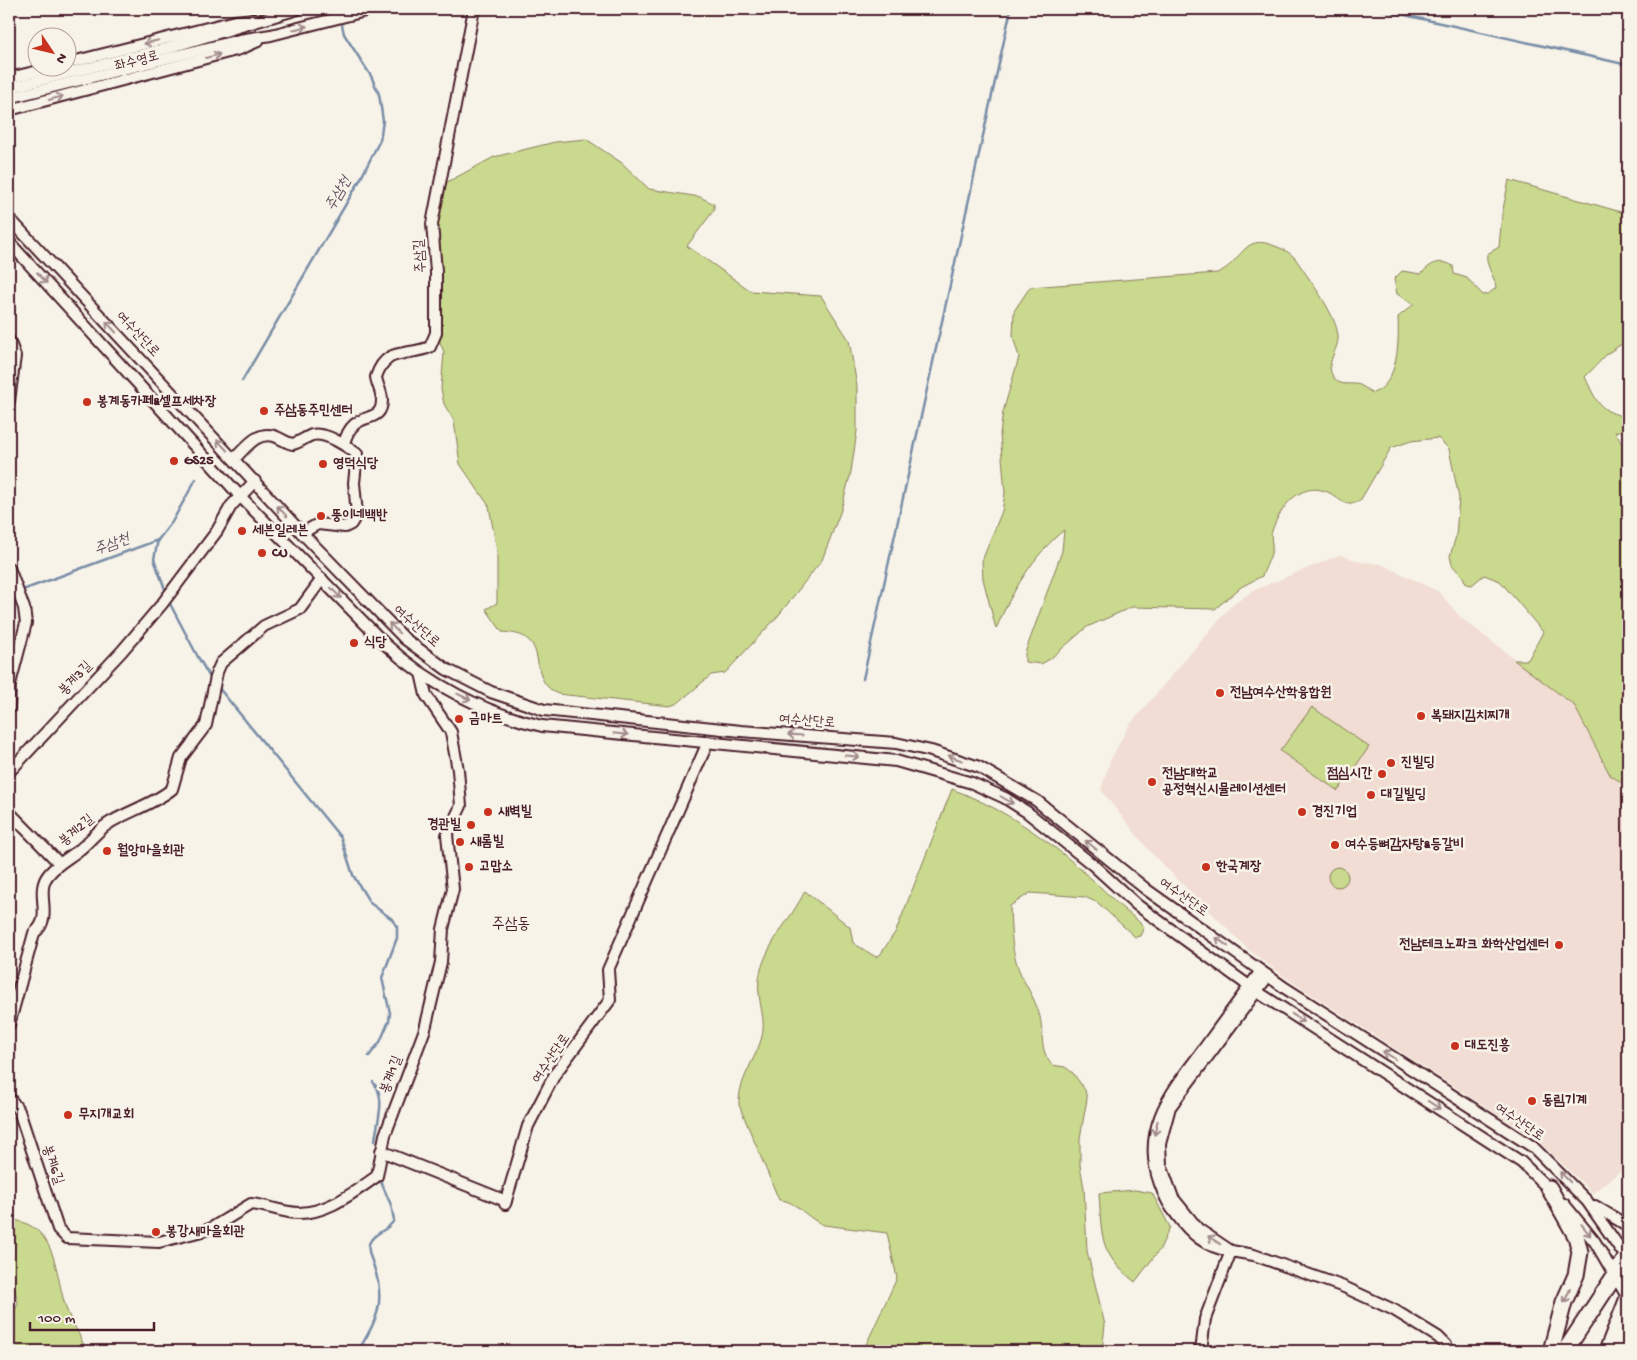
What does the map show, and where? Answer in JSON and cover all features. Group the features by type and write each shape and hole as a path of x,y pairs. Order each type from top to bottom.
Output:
{"highway":[{"path":"1548,1188 1576,1236 1580,1252 1576,1276 1564,1302 1551,1351"},
{"path":"1565,1351 1628,1258"},
{"path":"1607,1351 1628,1298"},
{"path":"1620,1351 1628,1328"}],"street":[{"name":"좌수영로","path":"9,88 168,48 298,9"},
{"name":"좌수영로","path":"9,98 239,40 271,35 373,9"},
{"name":"주삼길","path":"344,444 352,425 358,420 376,416 379,413 382,398 376,377 384,361 392,355 427,348 433,344 436,337 436,270 432,224 474,9"},
{"name":"좌수영로","path":"78,60 235,20 267,17"},
{"name":"좌수영로","path":"9,110 240,49 271,35"},
{"path":"9,78 28,73"},
{"name":"여수산단로","path":"9,218 302,533 405,639 431,659 481,688 544,710 741,731 896,743 931,751 979,767 1037,801 1148,890 1265,973 1533,1147 1587,1201 1628,1258"},
{"name":"여수산단로","path":"9,242 240,496 389,648 422,673 479,704 532,724 896,761 972,783 1005,798 1027,812 1093,865 1137,906 1253,989 1520,1162 1548,1188 1582,1226 1616,1274 1628,1298"},
{"path":"9,259 18,252"},
{"path":"9,340 15,356 9,401"},
{"path":"234,459 257,437 263,434 278,437 290,444 314,435 344,444 358,458 354,483 356,516 347,526 318,524 302,533"},
{"path":"240,496 255,481"},
{"name":"봉계3길","path":"9,772 122,651 162,604 177,586 240,496"},
{"path":"9,568 26,616 26,627 10,684 9,708"},
{"name":"봉계2길","path":"9,1025 34,933 43,921 42,884 59,863 81,849 104,826 172,789 176,782 181,758 206,725 217,672 221,663 260,629 282,616 300,609 322,579"},
{"path":"422,673 431,659"},
{"name":"봉계1길","path":"71,1239 159,1242 210,1229 250,1204 295,1213 326,1208 377,1176 381,1151 398,1098 425,1030 441,962 443,929 453,889 446,835 461,806 458,770 451,732 426,695 422,673"},
{"name":"여수산단로","path":"381,1151 505,1203 528,1126 556,1074 610,1000 608,970 708,742"},
{"path":"9,812 59,863"},
{"path":"1265,973 1177,1085 1159,1114 1153,1142 1154,1167 1173,1210 1188,1229 1218,1250 1254,1255 1368,1297 1438,1337 1446,1345 1448,1351"},
{"name":"봉계6길","path":"9,1096 18,1111 58,1228 64,1236 71,1239"},
{"path":"1587,1201 1628,1226"},
{"path":"1201,1351 1205,1320 1231,1251"}],"shaded area":[{"path":"1340,555 1361,562 1381,564 1439,592 1460,617 1574,705 1606,769 1617,781 1628,787 1628,1165 1593,1193 1537,1140 1289,980 1249,950 1152,854 1101,790 1110,761 1128,727 1230,607 1252,591"}],"green space":[{"path":"586,139 622,163 649,189 700,197 714,204 714,210 687,246 751,291 821,296 849,340 857,386 857,431 851,472 841,510 822,560 778,616 725,673 711,675 678,703 670,706 558,694 544,682 532,644 520,635 502,632 486,609 497,603 497,551 489,506 460,464 454,421 444,404 441,389 444,352 436,333 432,224 438,187 494,157 555,142"},
{"path":"1509,180 1628,214 1628,340 1608,353 1585,377 1596,399 1605,409 1628,417 1628,429 1615,432 1624,447 1628,449 1628,787 1610,775 1574,705 1514,660 1528,660 1543,632 1500,581 1484,575 1472,585 1466,584 1463,577 1452,565 1450,556 1456,536 1459,498 1449,449 1438,438 1411,441 1391,448 1360,501 1353,503 1344,502 1330,493 1316,489 1307,490 1291,499 1280,514 1271,533 1272,550 1262,576 1241,587 1215,609 1132,607 1087,627 1050,659 1041,664 1025,662 1025,653 1062,551 1064,530 1033,562 1024,575 996,629 983,579 982,561 1002,511 1005,493 1000,434 1003,412 1019,357 1013,337 1014,311 1030,287 1217,273 1232,263 1249,246 1256,243 1264,243 1275,246 1295,258 1332,316 1338,335 1337,346 1330,368 1335,379 1344,384 1360,385 1373,393 1382,388 1393,371 1396,360 1398,317 1414,304 1397,294 1394,279 1402,271 1421,274 1428,267 1444,262 1453,266 1454,274 1467,278 1483,295 1496,288 1487,263 1487,254 1499,247 1502,214"},
{"path":"1312,707 1369,747 1338,791 1280,751"},
{"path":"952,789 1000,811 1041,837 1080,868 1144,927 1140,936 1135,937 1098,903 1085,897 1030,893 1010,906 1015,958 1038,1011 1045,1054 1052,1065 1065,1067 1073,1073 1085,1090 1087,1099 1080,1138 1080,1165 1084,1188 1087,1251 1105,1325 1102,1351 863,1351 897,1278 887,1233 824,1225 812,1219 791,1203 779,1200 739,1105 741,1088 763,1032 763,1017 759,995 759,979 762,967 772,944 805,891 850,927 853,943 876,957 880,955 896,931"},
{"path":"1334,867 1342,867 1348,873 1348,881 1342,887 1334,887 1328,881 1328,873"},
{"path":"1135,1190 1152,1193 1170,1227 1160,1249 1135,1282 1114,1262 1104,1243 1099,1193"},
{"path":"9,1219 25,1223 45,1239 55,1263 67,1311 86,1351 9,1351 9,1318 12,1318 18,1303 13,1282 9,1280"}],"waterway":[{"path":"863,679 1011,9"},
{"path":"1378,9 1628,65"},
{"name":"주삼천","path":"242,381 360,180 380,140 383,121 379,94 371,76 344,34 341,20"},
{"name":"주삼천","path":"20,591 158,540 172,522 196,479"},
{"path":"158,540 154,559 166,592"},
{"name":"주삼천","path":"9,599 15,594"},
{"path":"168,600 212,681"},
{"path":"218,687 341,838 353,875 370,903 392,919 397,927 397,938 382,978 390,1013 389,1021 380,1042 369,1056"},
{"path":"373,1082 380,1095 375,1141"},
{"path":"358,1351 378,1311 378,1279 369,1253 369,1244 374,1237 389,1227 394,1220 391,1205 381,1182"}],"place":[{"name":"봉계동카페&셀프세차장","path":"87,402"},
{"name":"주삼동주민센터","path":"264,411"},
{"name":"GS25","path":"174,461"},
{"name":"영덕식당","path":"323,464"},
{"name":"뚱이네백반","path":"321,516"},
{"name":"세븐일레븐","path":"242,531"},
{"name":"CU","path":"262,553"},
{"name":"식당","path":"354,643"},
{"name":"전남여수산학융합원","path":"1220,693"},
{"name":"복돼지김치찌개","path":"1421,716"},
{"name":"금마트","path":"459,719"},
{"name":"진빌딩","path":"1391,763"},
{"name":"점심시간","path":"1382,774"},
{"name":"전남대학교 공정혁신시뮬레이션센터","path":"1152,782"},
{"name":"대길빌딩","path":"1371,795"},
{"name":"새벽빌","path":"488,812"},
{"name":"경진기업","path":"1302,812"},
{"name":"경관빌","path":"471,825"},
{"name":"새롬빌","path":"460,842"},
{"name":"여수등뼈감자탕&등갈비","path":"1335,845"},
{"name":"월앙마을회관","path":"107,851"},
{"name":"고맙소","path":"469,867"},
{"name":"한국계장","path":"1206,867"},
{"name":"전남테크노파크 화학산업센터","path":"1559,945"},
{"name":"대도진흥","path":"1455,1046"},
{"name":"동림기계","path":"1532,1101"},
{"name":"무지개교회","path":"68,1115"},
{"name":"봉강새마을회관","path":"156,1232"}],"district":[{"name":"주삼동","path":"511,925"}]}
